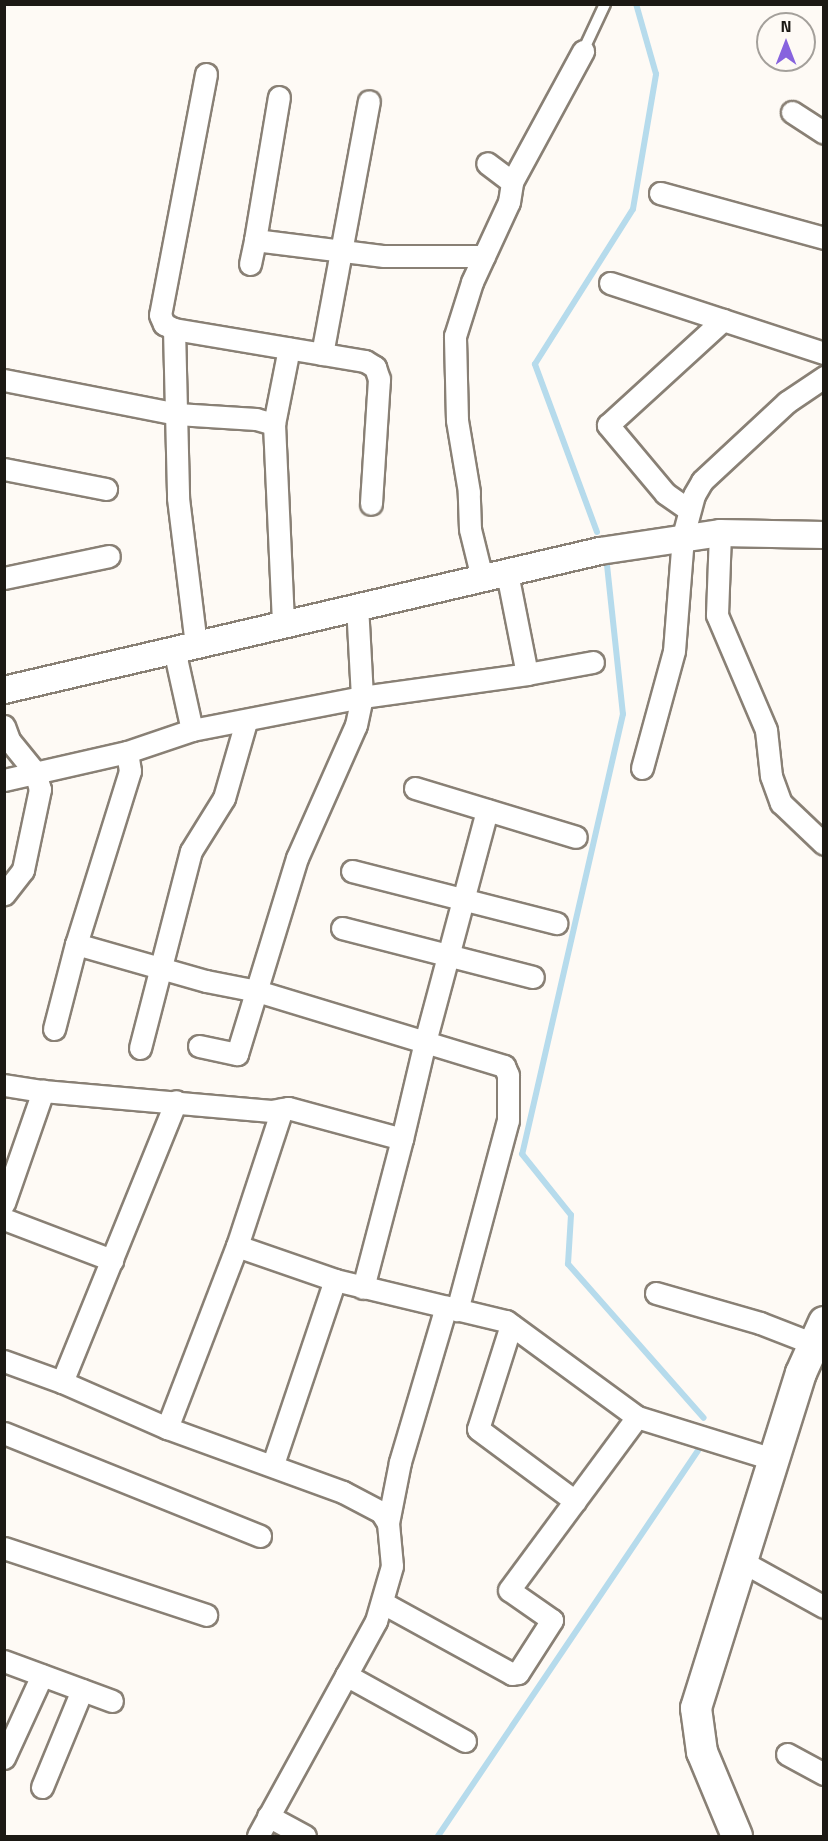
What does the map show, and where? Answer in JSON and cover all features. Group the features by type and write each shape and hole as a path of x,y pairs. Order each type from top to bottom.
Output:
{"main road":[{"path":"737,1836 702,1752 696,1708 773,1459 819,1333"}],"street":[{"path":"482,578 470,529 469,492 457,420 455,336 484,256 509,202 512,182 583,51"},
{"path":"206,74 160,315 164,324 174,329 366,361 375,367 379,379 371,504"},
{"path":"250,264 279,97"},
{"path":"322,354 344,251 369,101"},
{"path":"792,112 824,133"},
{"path":"487,163 512,182"},
{"path":"660,193 824,238"},
{"path":"255,240 429,258 484,256"},
{"path":"610,283 824,353"},
{"path":"689,510 665,493 608,425 723,320"},
{"path":"174,329 178,498 185,646 192,730"},
{"path":"283,623 274,424 289,348"},
{"path":"642,768 674,651 683,536 689,510 702,481 787,402 824,378"},
{"path":"4,381 177,414 256,419 274,424"},
{"path":"4,469 106,489"},
{"path":"4,690 357,606 683,536 720,533 824,535"},
{"path":"720,533 717,615 766,730 771,776 781,803 824,844"},
{"path":"4,578 110,556"},
{"path":"507,573 528,674"},
{"path":"199,1046 237,1054 297,858 356,725 362,697 357,606"},
{"path":"4,780 127,752 192,730 246,722 362,697 528,674 593,662"},
{"path":"140,1047 163,969 191,851 224,798 246,722"},
{"path":"4,726 9,740 35,772 40,789 23,870 4,894"},
{"path":"54,1029 76,944 130,771 127,752"},
{"path":"415,788 576,837"},
{"path":"363,1288 487,810"},
{"path":"352,871 556,923"},
{"path":"342,928 533,977"},
{"path":"76,944 163,969 257,991 495,1061 508,1075 508,1120 452,1308 400,1462 388,1524 392,1566 383,1603 258,1836"},
{"path":"4,1085 43,1091 282,1109 402,1139"},
{"path":"4,1203 43,1091"},
{"path":"62,1382 176,1101"},
{"path":"167,1428 237,1246 282,1109"},
{"path":"4,1219 112,1260"},
{"path":"237,1246 335,1280 452,1308 511,1325 637,1417 773,1459"},
{"path":"273,1464 335,1280"},
{"path":"656,1293 760,1323 819,1333"},
{"path":"511,1325 478,1429 574,1501"},
{"path":"4,1361 62,1382 167,1428 273,1464 286,1472 364,1501 381,1512 388,1524"},
{"path":"383,1603 512,1674 518,1673 552,1620 509,1590 637,1417"},
{"path":"6,1438 260,1536"},
{"path":"4,1548 206,1615"},
{"path":"741,1560 824,1606"},
{"path":"4,1661 112,1701"},
{"path":"4,1758 42,1675"},
{"path":"346,1675 465,1741"},
{"path":"42,1787 82,1690"},
{"path":"787,1754 824,1774"},
{"path":"268,1816 305,1836"}],"lane":[{"path":"583,51 605,4"}],"waterway":[{"path":"597,532 535,364 633,209 656,74 636,4"},
{"path":"607,565 623,714 522,1154 571,1215 568,1264 704,1418"},
{"path":"438,1836 698,1451"}]}
